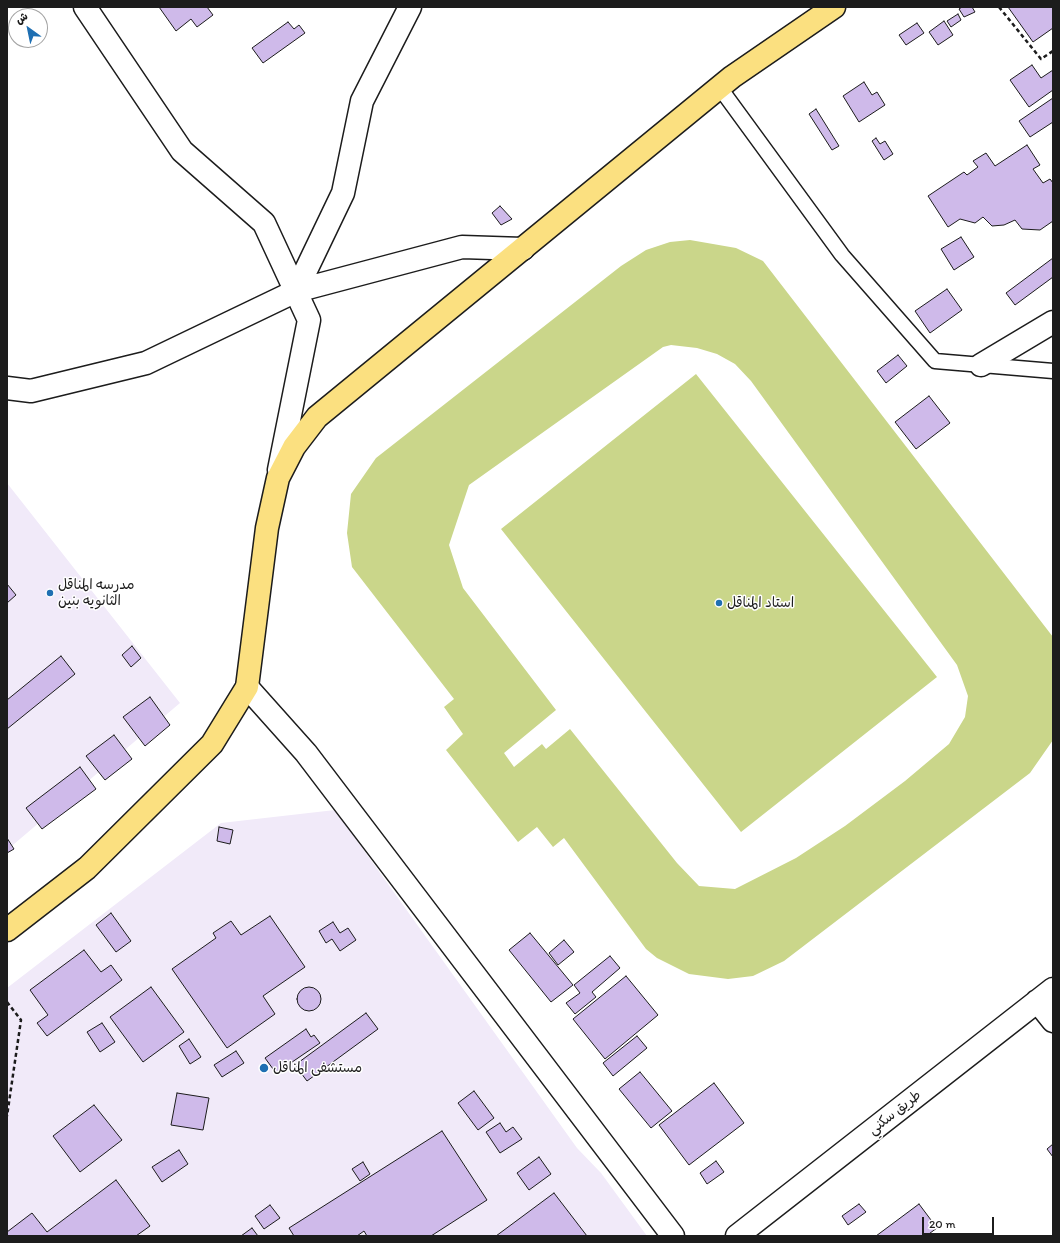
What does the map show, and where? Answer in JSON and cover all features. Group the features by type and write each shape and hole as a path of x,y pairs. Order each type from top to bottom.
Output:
{"main road":[{"path":"7,930 87,868 212,744 248,687 267,528 278,478 294,447 317,417 720,88 834,7"}],"street":[{"path":"85,7 182,151 264,223 309,320 267,528"},
{"path":"296,291 343,193 362,101 410,7"},
{"path":"7,388 30,391 146,363 296,291 462,246 523,249"},
{"path":"981,365 1053,322"},
{"path":"248,687 306,753 673,1236"},
{"path":"1045,995 1053,1021"},
{"name":"طريق سكني","path":"737,1236 1045,995"}],"lane":[{"path":"720,88 842,255 935,361 1053,371"}],"path":[{"path":"999,7 1042,60 1053,51"},
{"path":"7,1002 21,1020 7,1116"}],"shaded area":[{"name":"مدرسه المناقل الثانويه بنين","path":"7,483 180,703 7,850"},
{"name":"مستشفى المناقل","path":"335,810 577,1148 601,1173 647,1236 7,1236 7,988 221,823"}],"green space":[{"path":"690,240 736,248 763,261 1053,637 1053,740 1030,773 784,961 753,976 728,979 689,974 657,958 646,949 564,838 553,847 537,827 518,842 446,750 463,734 444,707 454,699 352,567 347,533 351,494 376,458 621,266 646,250 670,242","holes":["671,345 697,348 717,354 735,364 751,381 957,665 968,696 965,717 949,744 905,781 845,826 796,858 735,889 699,886 677,863 570,729 546,749 542,744 514,767 504,753 556,710 463,588 449,545 469,485 663,347"]},
{"name":"استاد المناقل","path":"696,374 937,677 741,832 501,529"}],"building":[{"path":"159,7 207,7 213,15 197,27 191,19 176,31"},
{"path":"962,7 972,7 975,12 964,17 959,9"},
{"path":"1008,7 1053,7 1053,28 1033,42"},
{"path":"958,14 961,20 951,27 947,21"},
{"path":"944,21 953,35 938,45 929,32"},
{"path":"288,22 294,29 299,25 305,33 263,63 252,48"},
{"path":"917,23 924,33 906,45 899,35"},
{"path":"1032,65 1041,78 1053,70 1053,90 1029,107 1010,80"},
{"path":"864,82 872,95 877,92 885,105 859,122 843,96"},
{"path":"1053,98 1053,122 1030,137 1019,121"},
{"path":"816,109 839,146 832,150 809,114"},
{"path":"876,138 880,144 885,141 893,154 884,160 872,141"},
{"path":"1027,145 1040,165 1033,169 1043,183 1050,179 1053,183 1053,221 1040,230 1022,229 1015,220 1004,225 992,226 983,217 975,223 960,219 948,227 928,196 964,172 967,175 978,167 973,161 986,153 995,166"},
{"path":"500,206 512,219 501,225 492,213"},
{"path":"961,237 974,257 954,270 941,249"},
{"path":"1053,258 1053,277 1015,305 1006,293"},
{"path":"947,289 962,310 930,333 915,311"},
{"path":"898,355 907,366 886,383 877,371"},
{"path":"929,396 950,423 916,449 895,422"},
{"path":"7,584 16,595 7,603"},
{"path":"132,646 141,658 131,667 122,655"},
{"path":"61,656 75,674 7,729 7,700"},
{"path":"150,697 170,725 145,746 123,717"},
{"path":"114,735 132,759 105,780 86,756"},
{"path":"80,767 96,789 42,829 26,808"},
{"path":"219,827 233,830 230,844 217,841"},
{"path":"7,838 14,849 7,853"},
{"path":"111,913 131,941 116,952 96,925"},
{"path":"270,916 305,967 263,996 275,1014 227,1048 172,969 216,938 213,933 231,921 241,935"},
{"path":"333,922 340,933 348,928 356,940 340,951 332,939 326,943 319,931"},
{"path":"530,933 573,985 551,1002 509,950"},
{"path":"564,940 574,952 558,965 549,953"},
{"path":"84,950 101,972 111,965 122,980 47,1036 37,1023 48,1015 30,990"},
{"path":"610,956 620,968 592,992 596,997 575,1014 566,1003 580,993 574,985"},
{"path":"626,976 658,1015 605,1059 573,1019"},
{"path":"151,987 184,1032 143,1062 110,1017"},
{"path":"309,987 318,990 321,999 318,1008 309,1011 300,1008 297,999 300,990"},
{"path":"366,1013 378,1029 307,1081 295,1065"},
{"path":"102,1023 115,1042 100,1052 87,1032"},
{"path":"306,1029 311,1037 314,1035 320,1043 276,1073 265,1058"},
{"path":"637,1036 647,1048 613,1076 603,1063"},
{"path":"189,1039 201,1057 190,1064 179,1046"},
{"path":"236,1051 244,1063 222,1077 214,1065"},
{"path":"640,1072 672,1111 651,1128 619,1089"},
{"path":"714,1083 744,1123 689,1165 659,1125"},
{"path":"474,1091 494,1118 478,1130 458,1103"},
{"path":"177,1093 209,1098 203,1130 171,1125"},
{"path":"94,1105 122,1140 80,1172 53,1136"},
{"path":"500,1123 506,1132 513,1127 522,1139 500,1153 486,1132"},
{"path":"442,1131 487,1200 431,1236 367,1236 364,1231 357,1236 294,1236 289,1228"},
{"path":"1053,1144 1053,1157 1047,1149"},
{"path":"179,1150 188,1164 162,1182 152,1167"},
{"path":"539,1157 551,1174 529,1190 517,1173"},
{"path":"716,1161 724,1172 707,1184 700,1173"},
{"path":"363,1162 370,1174 360,1181 352,1169"},
{"path":"116,1180 150,1226 136,1236 7,1236 7,1232 32,1213 47,1232"},
{"path":"554,1193 587,1236 496,1236"},
{"path":"859,1204 866,1212 848,1225 842,1216"},
{"path":"919,1204 937,1228 926,1236 876,1236"},
{"path":"270,1205 280,1218 264,1229 255,1216"},
{"path":"252,1228 258,1236 241,1236"}],"place":[{"name":"مدرسه المناقل الثانويه بنين","path":"50,593"},
{"name":"استاد المناقل","path":"719,603"},
{"name":"مستشفى المناقل","path":"264,1068"}]}
